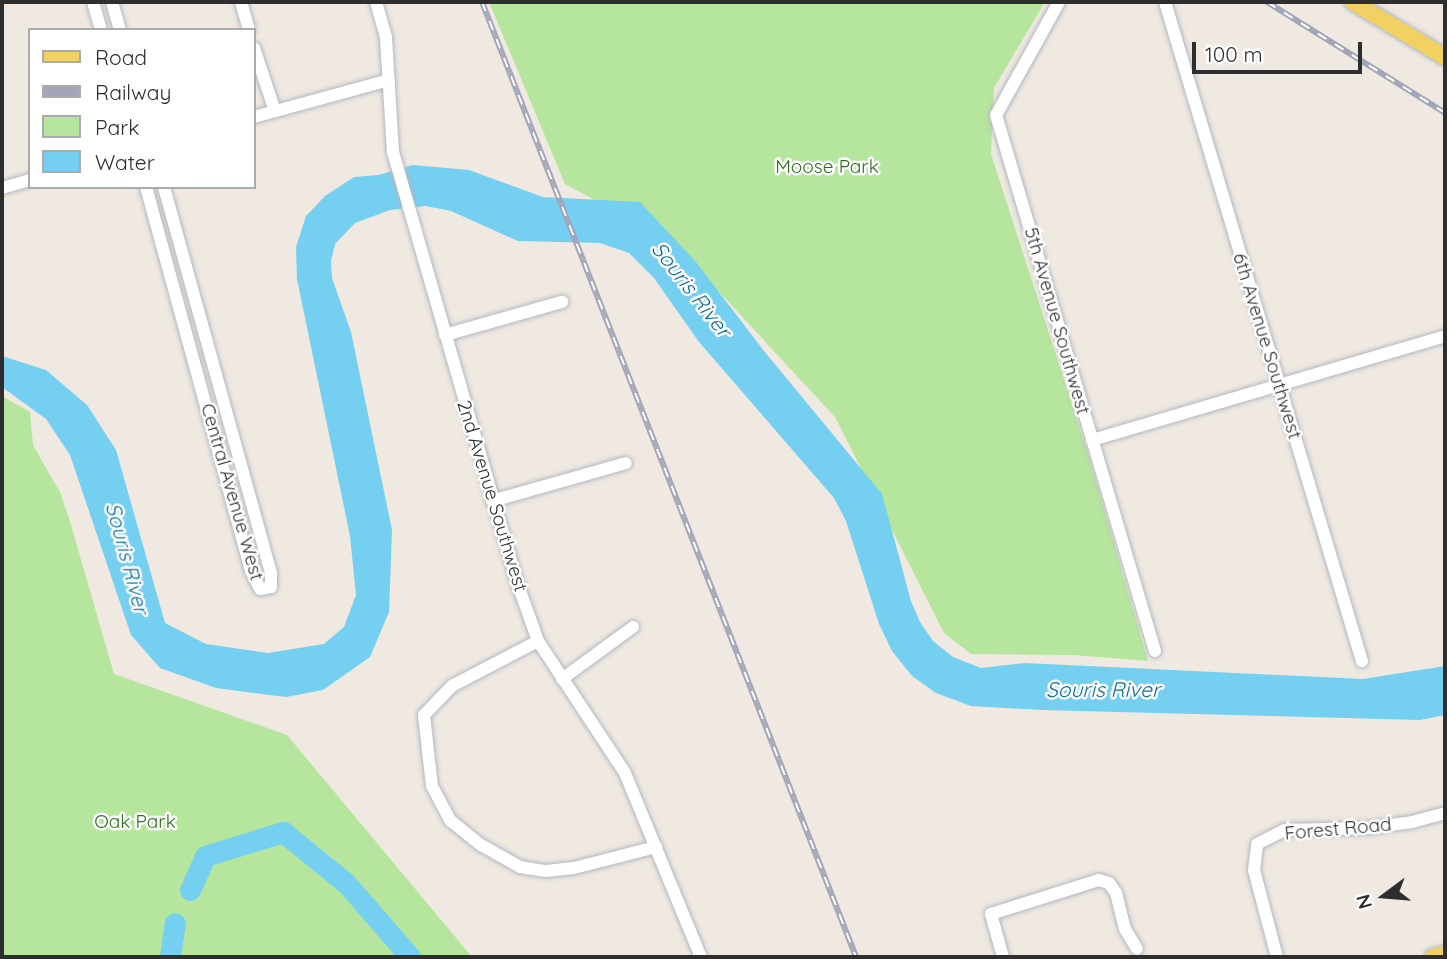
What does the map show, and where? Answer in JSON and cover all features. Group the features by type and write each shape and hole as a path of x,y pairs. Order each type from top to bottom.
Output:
{"main road":[{"path":"1353,2 1445,57"},
{"path":"1433,957 1445,954"}],"street":[{"path":"93,2 100,28"},
{"path":"112,2 119,28"},
{"path":"241,2 248,28"},
{"name":"2nd Avenue Southwest","path":"376,2 386,38 393,152 492,502 538,640 625,773 701,957"},
{"name":"5th Avenue Southwest","path":"1059,2 996,115 1155,651"},
{"name":"6th Avenue Southwest","path":"1165,2 1362,661"},
{"path":"256,54 275,111"},
{"path":"256,116 389,80"},
{"path":"2,188 28,181"},
{"name":"Central Avenue West","path":"147,189 251,571 260,589 271,586 271,573 165,189"},
{"path":"444,335 562,302"},
{"path":"1092,440 1445,336"},
{"path":"492,502 626,463"},
{"path":"562,679 633,627"},
{"path":"538,640 452,686 424,715 432,786 451,821 481,845 520,867 546,871 574,868 656,847"},
{"name":"Forest Road","path":"1277,957 1254,870 1257,844 1285,830 1368,828 1412,822 1445,813"},
{"path":"1003,957 991,914 1099,880 1109,883 1116,893 1125,929 1137,949"}],"green space":[{"name":"Moose Park","path":"489,2 1045,2 994,88 991,154 1090,460 1148,661 1074,655 971,654 944,633 835,417 673,242 565,184"},
{"name":"Oak Park","path":"2,396 30,412 33,445 60,492 114,674 287,735 472,957 2,957"}],"water":[{"name":"Souris River","path":"413,165 469,170 543,197 640,202 696,262 764,351 882,494 911,601 920,622 933,641 953,657 981,668 1025,663 1363,679 1445,666 1445,715 1420,720 1042,710 971,706 936,693 912,676 892,651 879,624 846,521 834,498 699,342 654,278 629,253 600,243 518,241 451,211 426,206 390,210 355,223 335,244 331,261 332,278 351,332 392,530 389,612 370,657 323,690 286,697 216,688 160,668 131,635 70,455 46,419 2,387 2,356 46,370 87,405 116,450 165,623 206,644 268,653 324,644 344,627 356,595 350,536 297,279 296,247 306,216 325,196 354,177 378,175"}],"waterway":[{"path":"190,890 205,856 283,832 346,883 410,957"},
{"path":"170,957 175,923"}],"railway":[{"path":"482,2 856,957"},
{"path":"1267,2 1445,113"}]}
